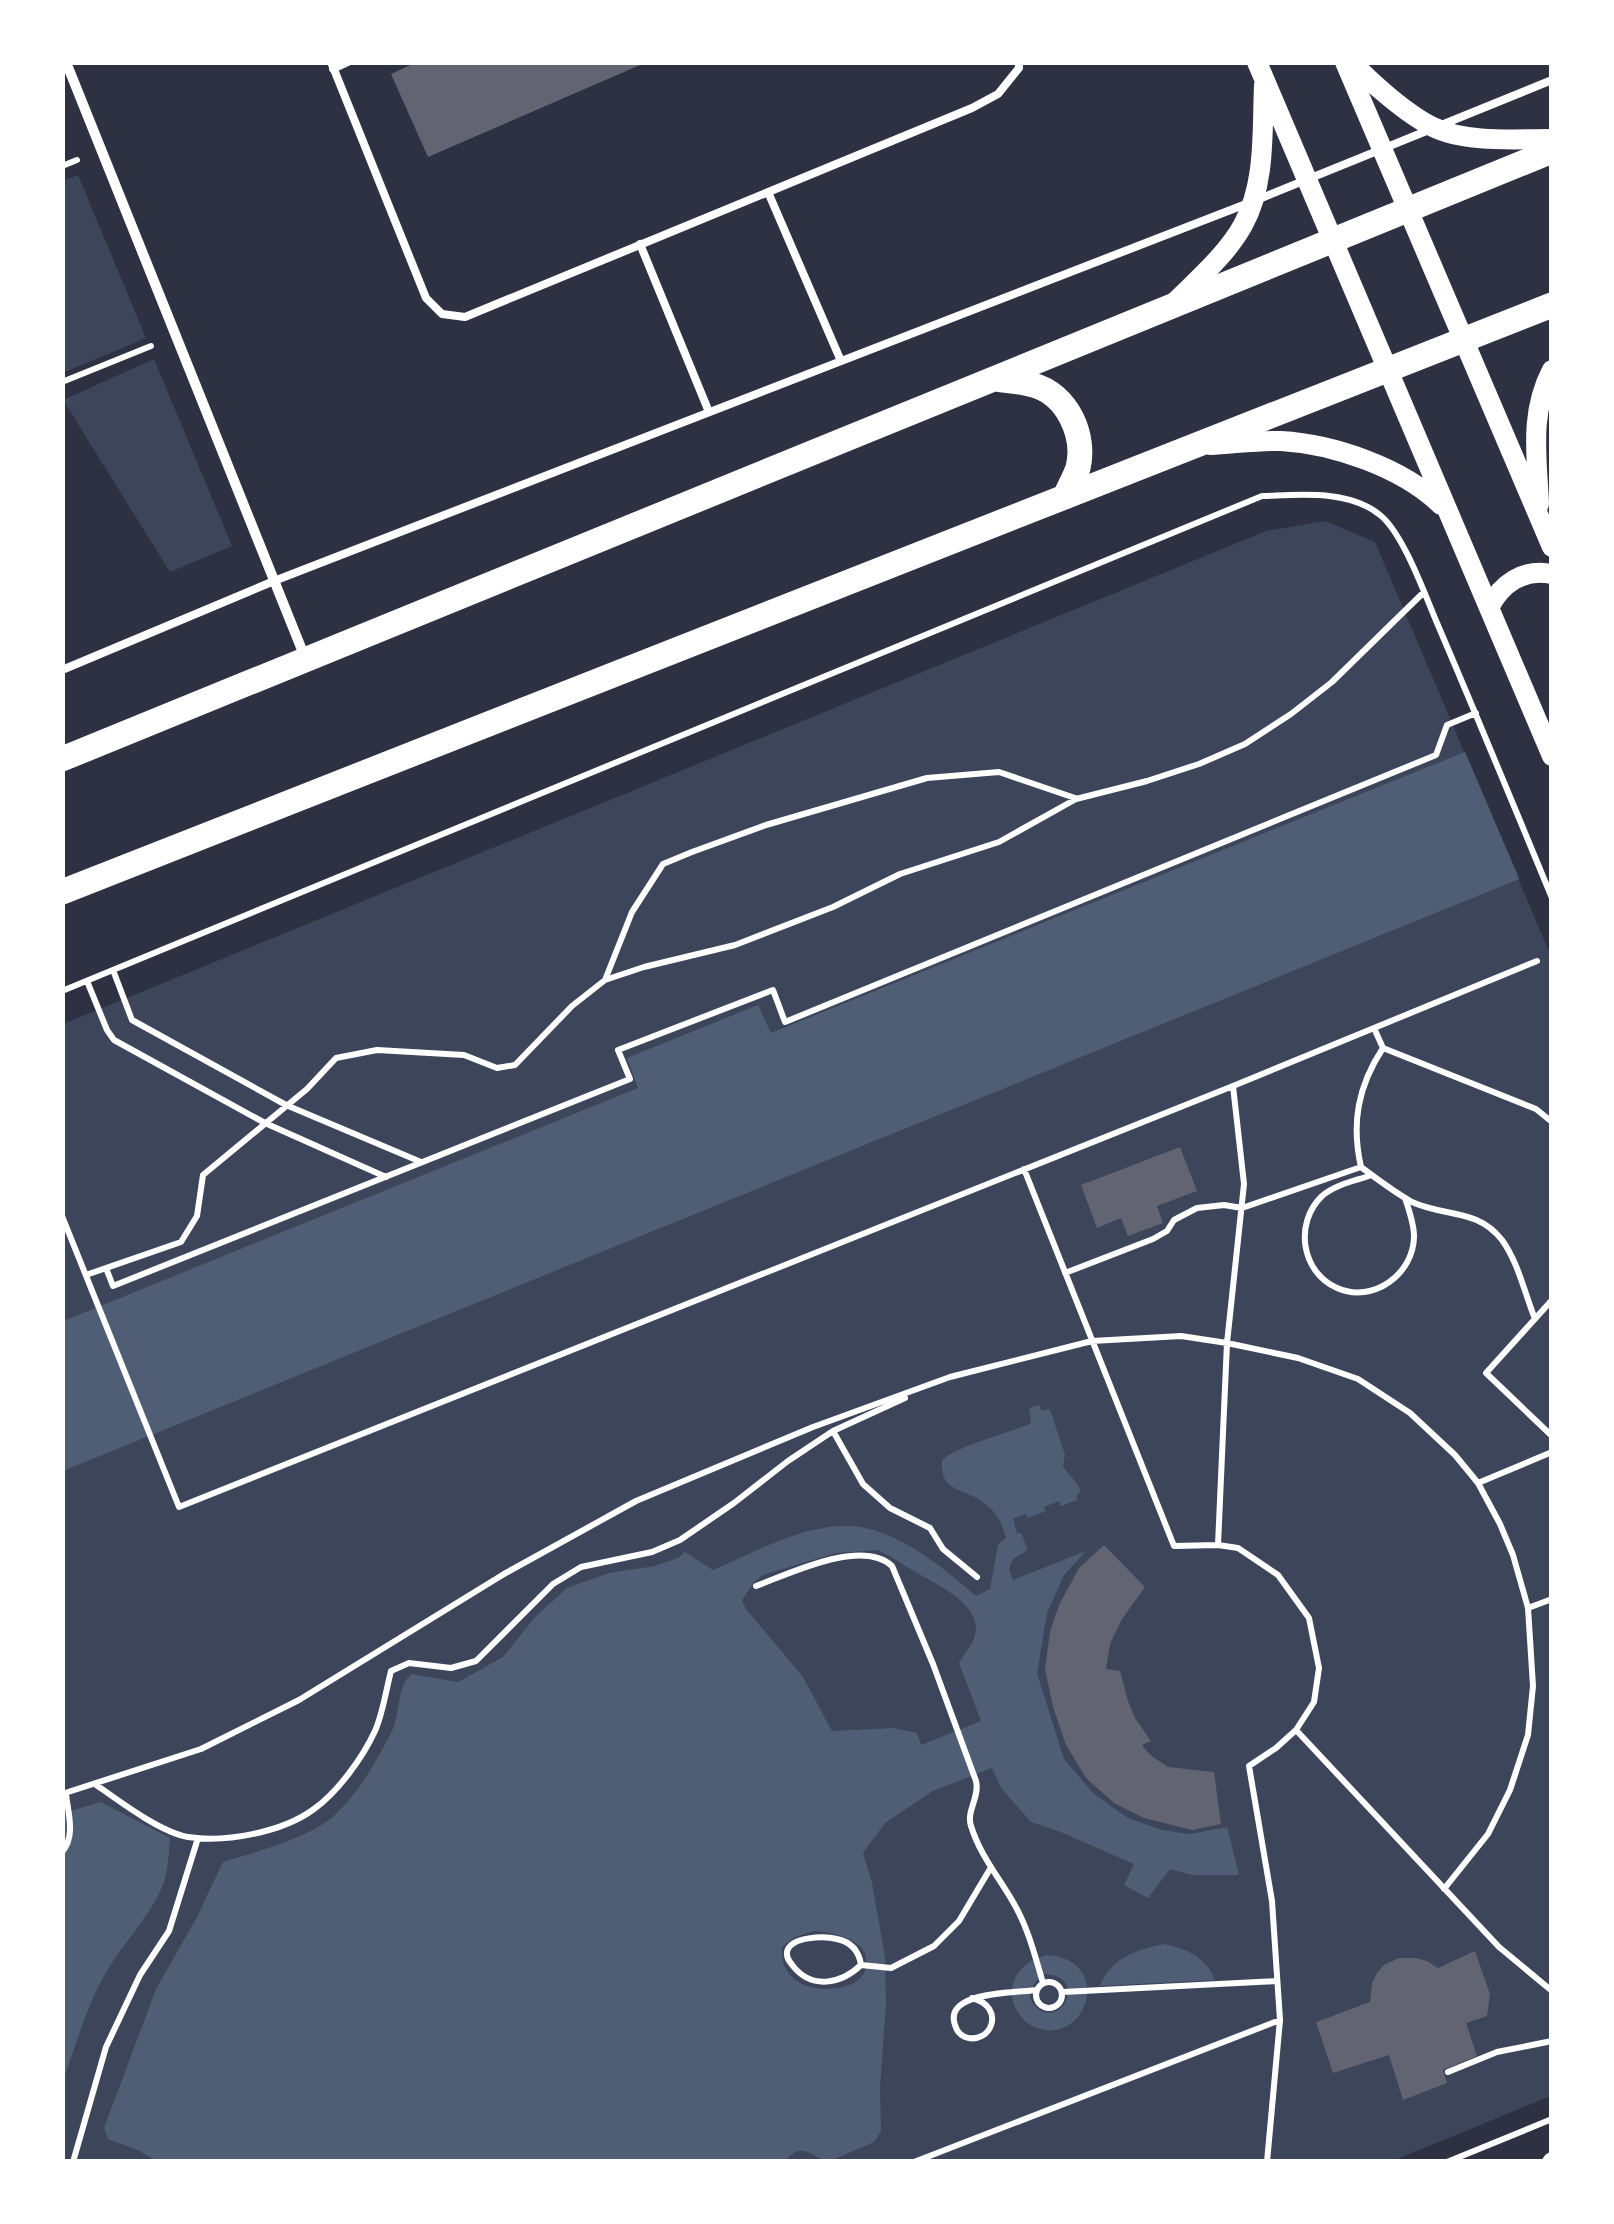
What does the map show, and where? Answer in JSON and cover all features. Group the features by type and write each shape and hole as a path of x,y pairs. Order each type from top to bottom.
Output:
{"main road":[{"path":"1348,62 1434,128 1507,140 1552,138"},
{"path":"1348,62 1552,547"},
{"path":"1261,70 1552,756"},
{"path":"1173,304 1226,250 1253,201 1261,152 1261,70"},
{"path":"62,759 1552,151"},
{"path":"62,892 1552,305"},
{"path":"1540,521 1535,420 1552,370"},
{"path":"992,378 1036,385 1058,399 1071,415 1080,440 1078,467 1065,497"},
{"path":"1193,446 1282,441 1330,450 1386,468 1426,490 1447,510"},
{"path":"1488,608 1498,589 1516,579 1538,571 1552,574"}],"street":[{"path":"66,62 307,661"}],"lane":[{"path":"348,62 332,66 426,298 442,314 465,317 985,101 998,94 1019,68 1019,62"},
{"path":"62,670 274,581 1308,180 1552,80"},
{"path":"768,192 841,361"},
{"path":"640,244 709,412"}],"path":[{"path":"62,382 176,336"},
{"path":"62,991 1262,496 1319,495 1357,502 1382,516 1404,548 1424,592 1552,898"},
{"path":"86,1275 181,1242 197,1216 203,1175 307,1088 336,1058 378,1050 464,1055 497,1068 515,1065 572,1006 605,980 735,945 817,914 900,874 1000,842 1076,799 1148,781 1245,744 1332,682 1424,592"},
{"path":"106,1268 113,1286 630,1079 618,1050 773,990 785,1022 1436,755 1447,725 1476,715"},
{"path":"605,980 632,912 663,864 692,852 928,778 1000,772 1076,799"},
{"path":"62,1216 179,1507 1537,961"},
{"path":"113,970 132,1020 286,1105 422,1162"},
{"path":"86,981 114,1040 265,1123 388,1177"},
{"path":"1374,1028 1383,1048 1536,1109 1552,1122"},
{"path":"1383,1048 1361,1091 1357,1150 1361,1167 1416,1204 1475,1218 1501,1239 1535,1319"},
{"path":"1218,1545 1227,1342 1244,1184 1234,1086"},
{"path":"1065,1273 1154,1240 1174,1220 1197,1208 1242,1208 1361,1167"},
{"path":"1024,1169 1174,1546 1238,1548 1278,1574 1308,1618 1320,1668 1314,1702 1296,1730 1248,1766 1272,1901 1280,2020 1267,2160 1258,2162"},
{"path":"1372,1175 1334,1187 1310,1213 1304,1230 1305,1248 1323,1278 1338,1288 1356,1292 1374,1290 1391,1282 1412,1252 1414,1234 1405,1197"},
{"path":"62,1247 74,1243"},
{"path":"1552,1300 1486,1373 1552,1436"},
{"path":"62,1852 69,1844 71,1830 64,1794 201,1748 299,1700 504,1574 636,1501 813,1427 942,1380 1092,1341 1180,1336 1298,1358 1358,1379 1410,1414 1454,1454 1478,1482 1500,1524 1514,1555 1528,1608 1532,1686 1528,1735 1510,1790 1488,1834 1444,1889"},
{"path":"95,1784 137,1814 185,1837 230,1840 282,1825 313,1810 344,1782 375,1730 392,1671 409,1663 451,1668 476,1660 553,1584 581,1568 652,1552 680,1540 833,1431 942,1380"},
{"path":"833,1431 863,1484 890,1508 930,1528 943,1549 978,1577"},
{"path":"1478,1482 1552,1452"},
{"path":"756,1586 807,1565 873,1556 892,1566 976,1781 978,1790 969,1820 982,1855 1026,1928 1043,1983"},
{"path":"1528,1608 1552,1599"},
{"path":"1296,1730 1499,1947 1552,1991"},
{"path":"72,2162 106,2048 140,1975 169,1931 198,1838"},
{"path":"862,1966 854,1948 826,1937 802,1940 787,1951 796,1970 815,1982 842,1980 862,1966 891,1968 904,1963 934,1946 959,1921 990,1868"},
{"path":"1062,1992 1277,1981"},
{"path":"1055,1982 1062,1992 1059,2004 1047,2008 1037,2000 1037,1990 1043,1983 1055,1982"},
{"path":"972,1998 983,2000 993,2018 992,2027 971,2038 959,2033 953,2019 958,2004 972,1998 1037,1990"},
{"path":"914,2162 1280,2020"},
{"path":"1448,2072 1497,2052 1552,2042"},
{"path":"1447,2162 1552,2118"}],"shaded area":[{"path":"78,175 146,338 63,373 63,181"},
{"path":"154,359 232,546 170,572 63,400"},
{"path":"1325,521 1375,542 1551,956 1551,2096 1390,2162 63,2161 63,1024 1266,531"},
{"path":"1551,717 1551,866 63,1471 63,1321 638,1088 627,1058 758,1005 771,1033"},
{"path":"1039,1405 1042,1411 1050,1409 1065,1455 1063,1466 1081,1491 1076,1496 1078,1500 1061,1506 1059,1501 1044,1507 1046,1511 1013,1519 1028,1550 1013,1559 1009,1569 1013,1580 1086,1551 1064,1575 1047,1613 1037,1673 1064,1759 1094,1794 1128,1818 1162,1830 1190,1834 1227,1827 1239,1875 1192,1875 1170,1869 1148,1898 1124,1885 1134,1864 1031,1822 1001,1788 992,1768 933,1791 885,1823 863,1853 885,1957 881,2131 874,2142 830,2161 803,2151 784,2162 158,2162 108,2139 104,2128 156,1989 223,1862 298,1837 326,1822 345,1805 386,1742 395,1724 403,1687 411,1674 458,1682 503,1657 535,1617 567,1588 609,1573 655,1566 685,1552 713,1570 774,1543 822,1528 858,1527 895,1538 930,1559 976,1596 990,1589 998,1544 1006,1538 989,1507 944,1478 942,1460 1031,1423 1029,1408","holes":["877,1550 947,1590 972,1615 975,1635 959,1663 981,1721 921,1745 917,1733 894,1728 832,1731 803,1677 742,1600 763,1575 836,1553","814,1931 849,1939 863,1950 866,1967 856,1982 825,1989 793,1978 785,1966 782,1947 795,1937"]},
{"path":"101,1802 170,1838 168,1862 158,1897 100,1984 63,2081 63,1813"},
{"path":"1163,1944 1194,1955 1215,1980 1100,1986 1117,1962 1134,1952"},
{"path":"1047,1955 1068,1960 1081,1971 1087,1985 1086,2000 1070,2025 1055,2030 1037,2028 1017,2011 1012,1998 1014,1980 1023,1967","holes":["1045,1974 1066,1983 1068,1991 1062,2007 1055,2012 1037,2008 1030,1994 1034,1985"]}],"pier":[{"path":"1552,712 1552,871 1521,883 1463,747"}],"building":[{"path":"417,62 647,62 428,157 391,74"},
{"path":"1180,1147 1197,1191 1157,1206 1163,1223 1128,1236 1121,1218 1097,1228 1081,1185"},
{"path":"1104,1545 1145,1587 1110,1644 1106,1669 1120,1671 1135,1718 1151,1741 1142,1745 1150,1755 1168,1767 1214,1772 1221,1824 1192,1830 1144,1818 1114,1803 1086,1778 1066,1745 1045,1669 1050,1632 1079,1568"},
{"path":"1475,1951 1490,1994 1487,2016 1466,2023 1477,2056 1443,2070 1447,2083 1403,2100 1389,2055 1333,2073 1316,2022 1370,2002 1377,1973 1399,1958 1416,1958 1438,1968"}]}
